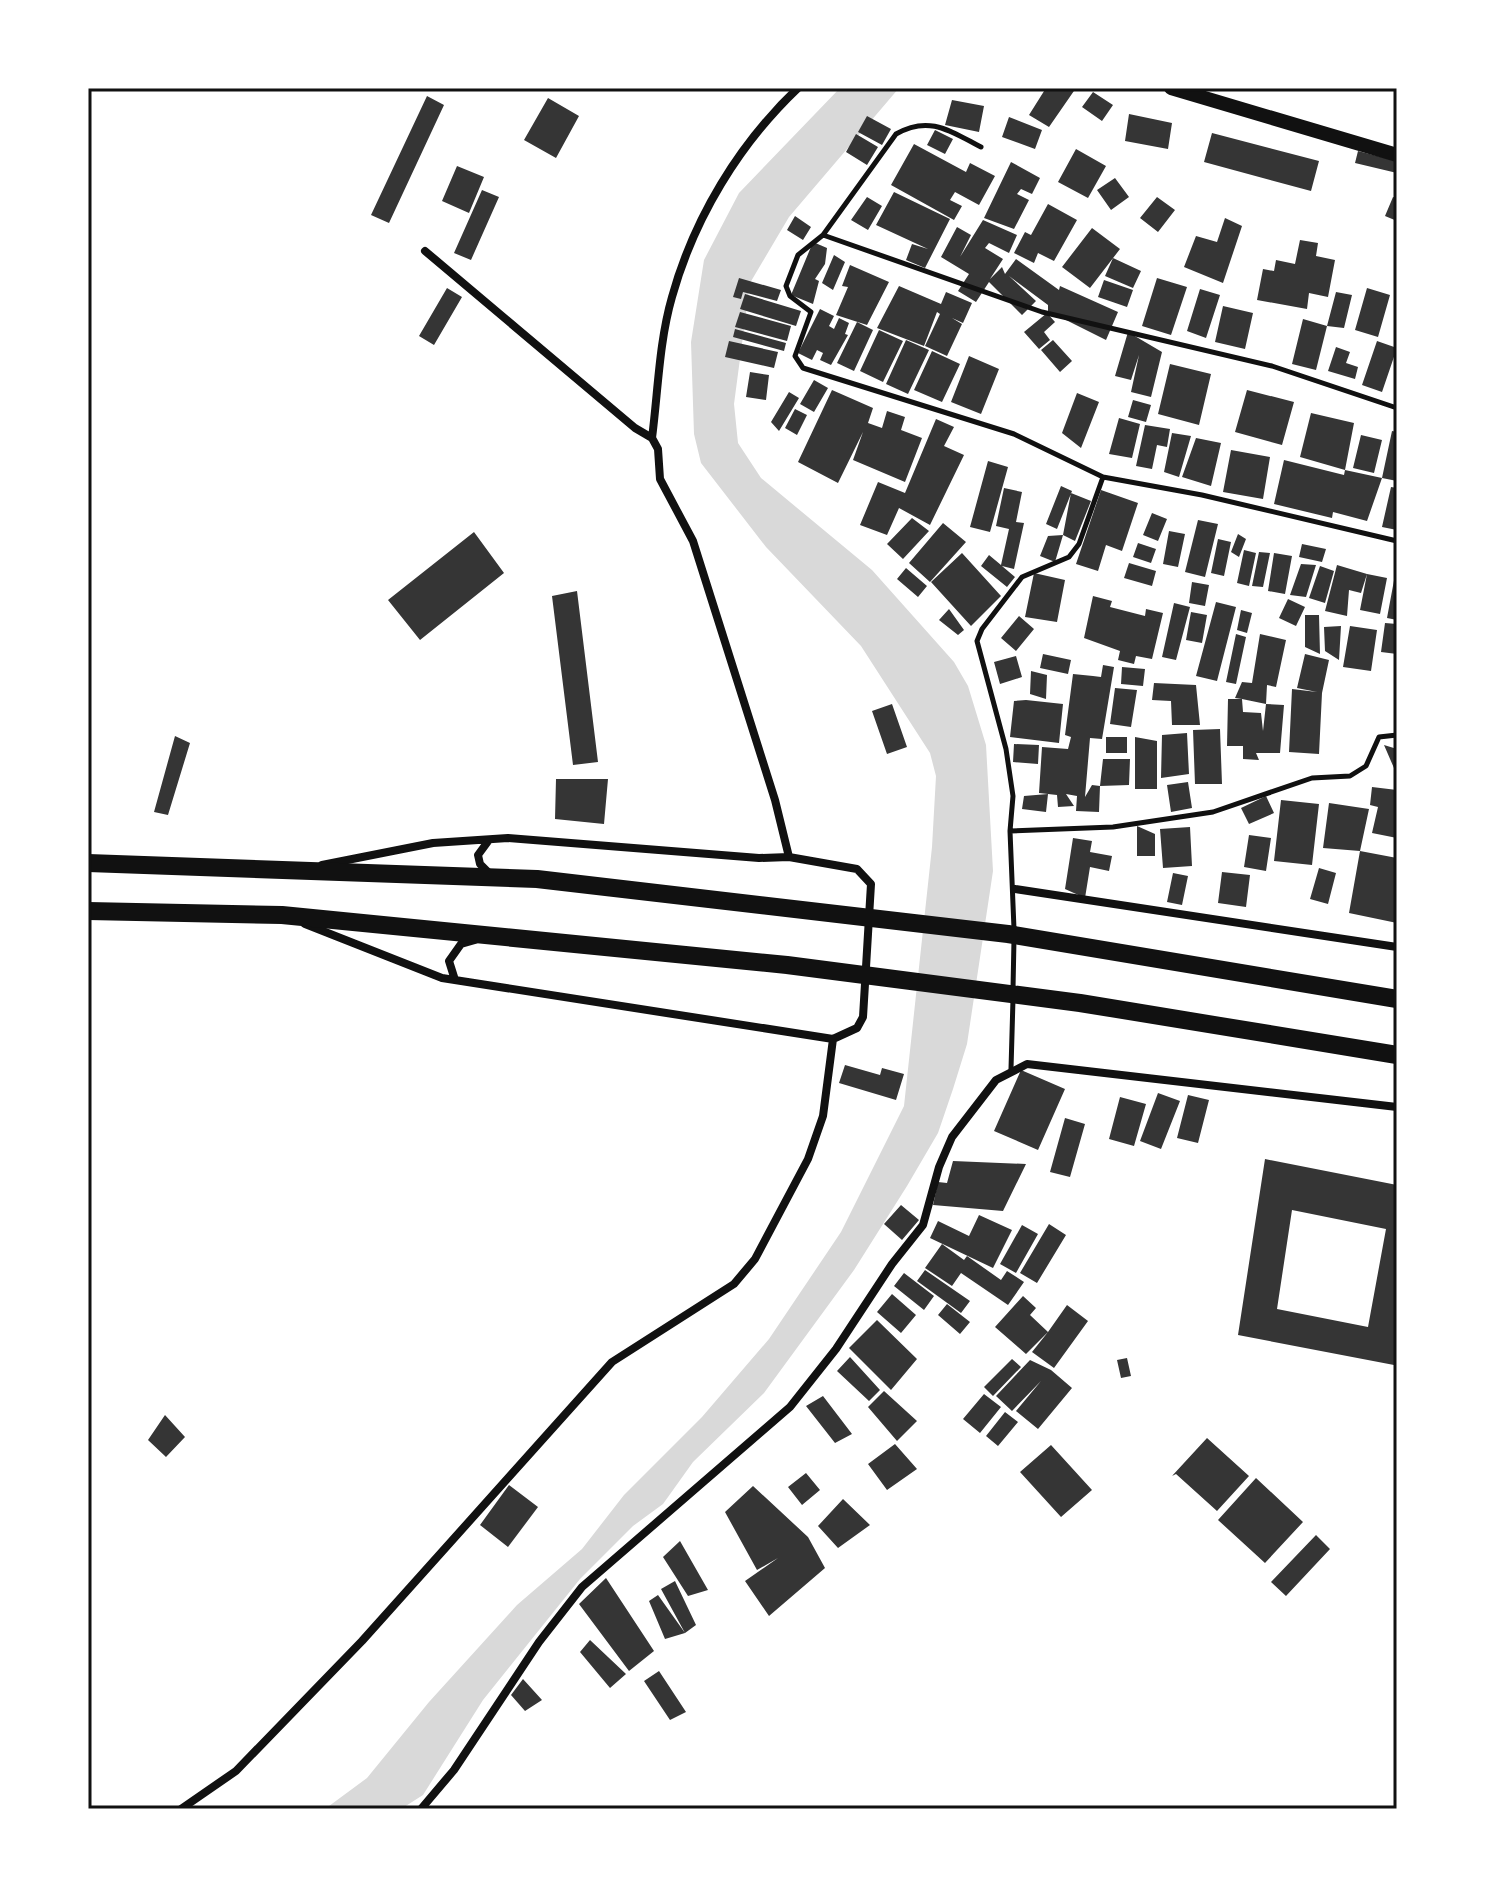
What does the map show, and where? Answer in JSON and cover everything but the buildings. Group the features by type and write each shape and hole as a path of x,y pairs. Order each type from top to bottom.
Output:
{"highway":[{"path":"88,863 493,877 804,908 1095,947 1397,999"},
{"path":"88,911 282,915 787,965 1080,1003 1397,1055"}],"street":[{"path":"652,438 671,298 687,254 706,211 747,143 798,88"},
{"path":"1171,88 1397,155"},
{"path":"425,251 635,428 652,438 658,449 660,479 693,541 775,800 789,857"},
{"path":"490,839 478,855 480,864 493,877"},
{"path":"282,915 455,980 833,1039 857,1028 863,1017 871,884 857,869 789,857 759,858 593,843 490,839 433,843 297,869"},
{"path":"1015,889 1397,947"},
{"path":"455,980 449,961 461,944 490,935"},
{"path":"181,1809 236,1771 362,1641 612,1362 734,1284 755,1259 808,1159 823,1116 833,1039"},
{"path":"422,1809 454,1770 539,1642 582,1587 790,1407 836,1349 892,1264 923,1225 939,1167 952,1137 996,1080 1011,1069 1027,1064 1040,1065 1397,1107"}],"lane":[{"path":"981,147 936,124 908,127 896,134 823,235 798,255 786,286 790,296 811,312 795,356 803,368 1014,434 1103,477 1202,495 1397,541"},
{"path":"823,235 1042,312 1272,366 1397,408"},
{"path":"1011,1069 1015,889 1010,831 1013,796 1006,749 977,641 982,629 1022,577 1069,557 1079,544 1103,477"},
{"path":"1010,831 1113,827 1213,812 1312,778 1350,776 1366,766 1379,737 1397,735"}],"shaded area":[{"path":"840,88 899,88 789,217 750,283 734,404 738,443 761,478 872,570 954,662 968,686 986,745 993,871 967,1044 938,1133 854,1270 764,1393 693,1462 663,1504 633,1526 580,1579 483,1700 423,1795 401,1809 325,1809 367,1778 429,1702 517,1605 582,1549 624,1495 702,1417 769,1339 841,1232 904,1106 932,847 936,776 930,753 861,646 766,547 701,463 694,434 691,342 704,260 739,193"}]}
